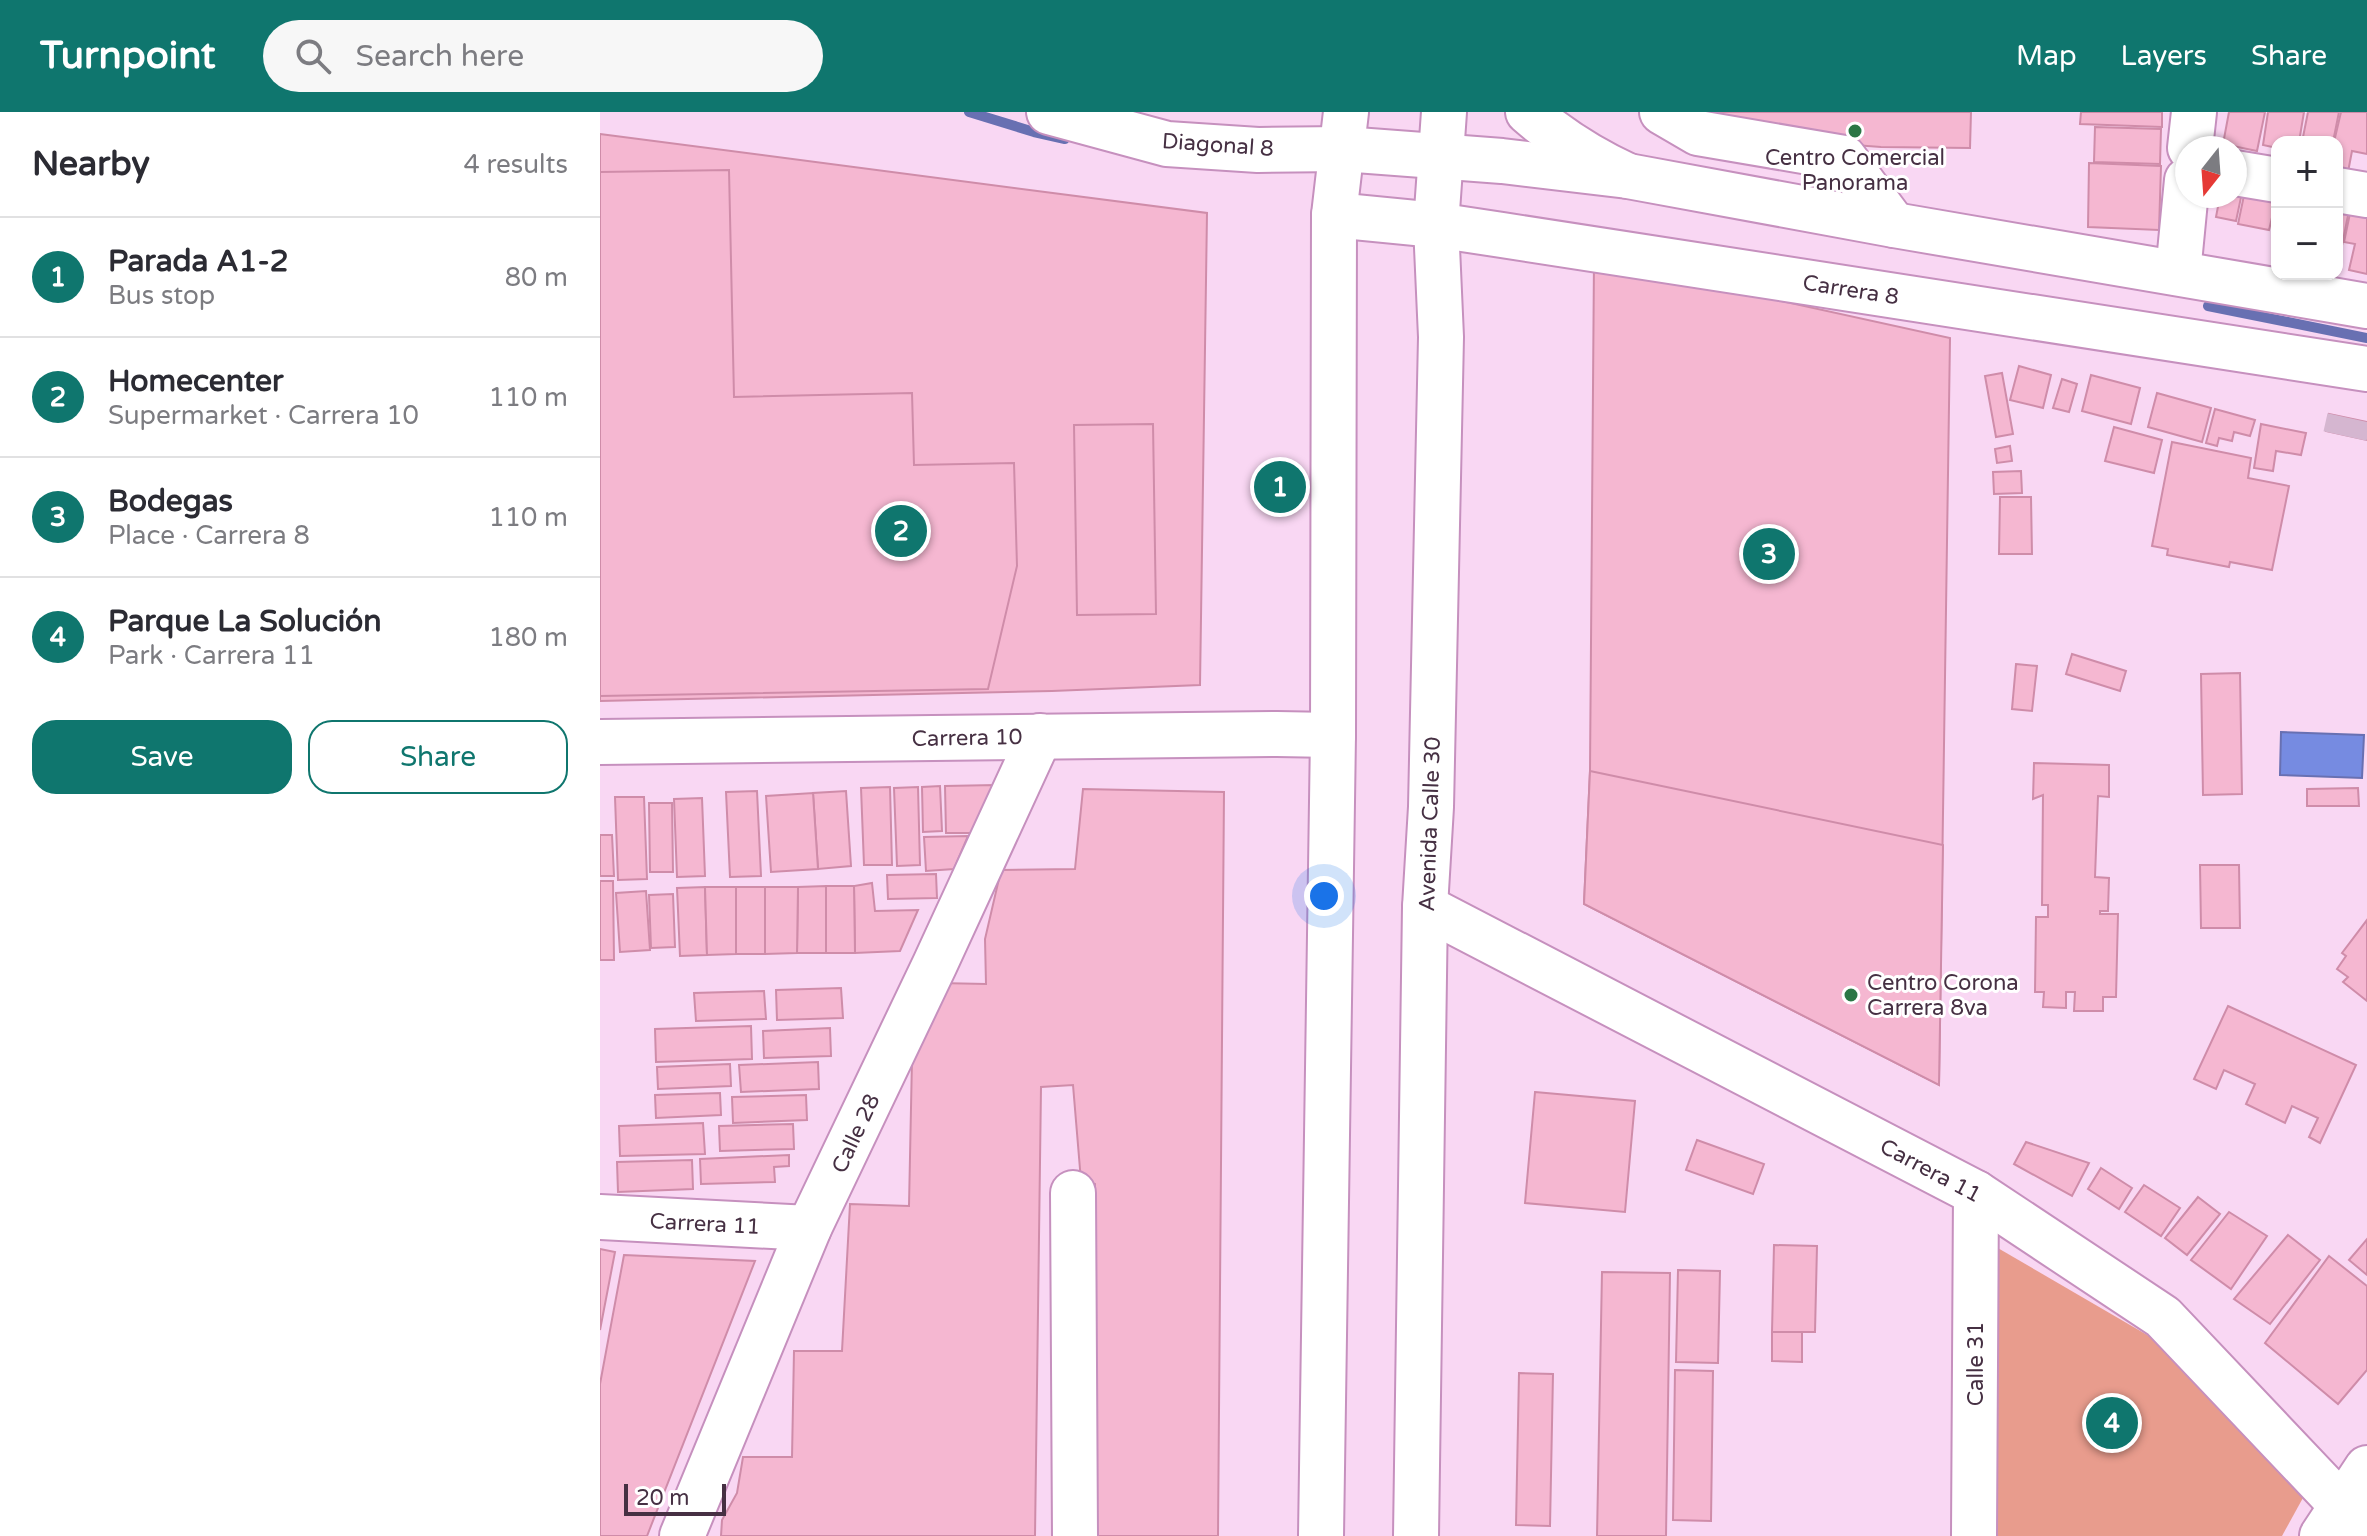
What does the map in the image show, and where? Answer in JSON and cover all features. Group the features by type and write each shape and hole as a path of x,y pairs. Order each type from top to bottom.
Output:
{"main road":[{"name":"Diagonal 8","path":"1049,112 1167,144 1258,150 1344,130"},
{"name":"Avenida Calle 30","path":"1416,1536 1425,907 1431,807 1441,352 1436,225 1444,112"},
{"path":"1528,112 1573,148 1628,176"},
{"path":"1662,112 1698,133 1844,158 1894,225"},
{"path":"2191,136 2194,112"},
{"path":"1321,1536 1333,735 1334,215 1344,130 1440,157 1628,176 2367,306"},
{"path":"2247,175 2271,179"},
{"path":"2343,191 2367,195"},
{"path":"2178,273 2184,208"},
{"name":"Carrera 8","path":"1334,215 1436,225 2367,369"},
{"name":"Carrera 10","path":"600,742 1333,735"},
{"name":"Calle 28","path":"682,1536 809,1228 1040,736"},
{"name":"Carrera 11","path":"1425,907 1976,1193 2163,1317 2343,1524"},
{"path":"1073,1193 1075,1536"},
{"name":"Calle 31","path":"1974,1536 1976,1193"},
{"name":"Carrera 11","path":"600,1217 809,1228"},
{"path":"2343,1524 2367,1468"}],"shaded area":[{"path":"1984,1240 2173,1350 2304,1496 2282,1536 1987,1536"}],"water":[{"path":"2281,732 2364,735 2362,778 2280,775"}],"building":[{"name":"Centro Comercial Panorama","path":"1693,112 1971,112 1970,148 1881,147 1787,140"},
{"path":"2081,112 2162,112 2162,127 2080,124"},
{"path":"2229,112 2265,112 2257,151 2247,149 2247,136 2224,136"},
{"path":"2268,112 2304,112 2300,136 2271,136 2271,147 2263,145"},
{"path":"2308,112 2339,112 2334,136 2303,136"},
{"path":"2341,112 2367,112 2367,154 2352,151 2348,172 2343,171 2343,136 2335,136"},
{"path":"2095,127 2161,129 2160,164 2094,162"},
{"path":"600,134 1207,213 1200,685 600,701"},
{"path":"2089,163 2161,166 2159,230 2088,227"},
{"path":"729,170 734,397 912,393 914,465 1014,463 1017,566 988,689 600,696 600,172"},
{"path":"2247,181 2271,194 2269,230 2238,224 2241,208 2247,208"},
{"path":"2343,198 2351,200 2343,241"},
{"path":"2353,199 2367,202 2367,274 2349,270 2355,244 2344,242"},
{"path":"2218,208 2239,208 2236,221 2216,217"},
{"path":"1594,260 1950,338 1939,1085 1584,904 1590,771"},
{"path":"2019,366 2051,375 2043,408 2010,400"},
{"path":"2002,373 2013,434 1996,437 1985,376"},
{"path":"2091,375 2140,388 2131,424 2082,411"},
{"path":"2062,379 2077,384 2069,412 2053,408"},
{"path":"2157,393 2211,408 2202,442 2148,427"},
{"path":"2215,409 2255,420 2250,436 2234,432 2232,441 2219,438 2217,446 2206,443"},
{"path":"2329,414 2367,422 2367,440 2326,431"},
{"path":"1153,424 1156,614 1077,615 1074,425"},
{"path":"2261,424 2306,433 2301,455 2276,451 2273,471 2254,468"},
{"path":"2114,427 2162,440 2154,473 2105,461"},
{"path":"2172,442 2251,458 2248,478 2289,486 2272,570 2230,562 2229,567 2167,555 2168,549 2152,546"},
{"path":"2010,446 2012,461 1997,463 1995,449"},
{"path":"2021,471 2022,493 1994,494 1993,472"},
{"path":"2000,497 2031,497 2032,554 1999,554"},
{"path":"2072,654 2126,671 2120,691 2066,674"},
{"path":"2016,664 2037,666 2032,711 2012,709"},
{"path":"2240,673 2242,794 2203,795 2201,674"},
{"path":"2034,763 2109,765 2109,797 2098,796 2095,877 2109,878 2108,911 2100,911 2100,914 2118,914 2116,997 2103,997 2103,1011 2074,1011 2075,992 2066,992 2066,1008 2043,1007 2044,992 2035,992 2036,917 2048,917 2048,905 2042,905 2043,795 2033,799"},
{"name":"Centro Corona Carrera 8va","path":"1590,771 1943,845 1939,1085 1584,904"},
{"path":"995,785 976,833 946,833 945,786"},
{"path":"940,786 942,831 923,832 922,787"},
{"path":"890,787 892,865 864,865 861,788"},
{"path":"918,787 920,865 897,866 894,788"},
{"path":"2358,788 2359,806 2307,806 2307,789"},
{"path":"1083,789 1224,792 1218,1536 1096,1536 1095,1184 1081,1181 1073,1085 1041,1087 1035,1536 721,1536 722,1520 737,1493 743,1457 792,1457 794,1351 842,1351 850,1204 909,1206 912,1059 939,983 986,984 985,939 1001,870 1075,869"},
{"path":"757,791 761,876 730,877 726,792"},
{"path":"846,791 851,866 818,869 813,793"},
{"path":"813,793 818,869 771,872 766,796"},
{"path":"615,797 644,797 647,879 618,880"},
{"path":"702,798 705,876 677,877 674,799"},
{"path":"649,803 672,803 673,872 650,872"},
{"path":"600,835 612,835 614,876 600,876"},
{"path":"968,836 954,869 926,871 924,837"},
{"path":"2200,865 2239,865 2240,928 2201,928"},
{"path":"936,874 937,898 888,899 887,875"},
{"path":"600,881 613,881 614,960 600,960"},
{"path":"872,883 875,911 918,910 900,951 855,953 854,886"},
{"path":"826,886 826,953 797,953 798,887"},
{"path":"826,886 854,886 855,953 826,953"},
{"path":"705,887 707,955 680,956 677,888"},
{"path":"705,887 736,887 736,954 707,955"},
{"path":"736,887 765,887 765,954 736,954"},
{"path":"765,887 798,887 797,953 765,954"},
{"path":"646,891 650,950 620,952 616,893"},
{"path":"673,894 675,947 651,948 649,895"},
{"path":"2367,920 2367,1001 2343,982 2348,977 2337,969 2346,956 2342,953"},
{"path":"841,988 843,1018 777,1020 776,990"},
{"path":"764,991 766,1019 696,1021 694,993"},
{"path":"2228,1006 2356,1065 2320,1143 2309,1137 2318,1118 2292,1106 2285,1123 2246,1104 2255,1084 2224,1070 2216,1089 2194,1079"},
{"path":"751,1026 752,1059 656,1062 655,1029"},
{"path":"830,1028 831,1056 764,1058 763,1031"},
{"path":"818,1062 819,1089 741,1092 739,1065"},
{"path":"730,1064 731,1086 658,1089 657,1067"},
{"path":"1535,1092 1635,1101 1625,1212 1525,1203"},
{"path":"720,1093 721,1115 656,1118 655,1095"},
{"path":"806,1095 807,1120 733,1123 732,1097"},
{"path":"703,1123 705,1154 620,1156 619,1126"},
{"path":"793,1124 794,1149 720,1151 719,1126"},
{"path":"1697,1140 1764,1164 1753,1194 1686,1170"},
{"path":"2026,1142 2089,1163 2072,1196 2014,1164"},
{"path":"789,1155 789,1166 774,1167 775,1182 701,1184 700,1159"},
{"path":"692,1160 693,1189 618,1192 617,1162"},
{"path":"2101,1168 2132,1188 2119,1209 2088,1189"},
{"path":"2144,1185 2180,1208 2161,1236 2125,1212"},
{"path":"2198,1197 2220,1214 2187,1255 2165,1238"},
{"path":"2229,1212 2267,1236 2231,1289 2191,1260"},
{"path":"2288,1235 2320,1260 2270,1324 2234,1299"},
{"path":"2367,1239 2367,1275 2349,1260"},
{"path":"1774,1245 1817,1246 1815,1332 1772,1332"},
{"path":"600,1249 615,1252 600,1330"},
{"path":"624,1255 755,1261 647,1536 600,1536 600,1384"},
{"path":"2329,1256 2367,1286 2367,1370 2338,1404 2265,1343"},
{"path":"1678,1270 1720,1271 1718,1363 1676,1362"},
{"path":"1602,1272 1670,1273 1666,1536 1597,1536"},
{"path":"1772,1332 1802,1332 1802,1362 1772,1361"},
{"path":"1675,1370 1713,1371 1711,1521 1673,1520"},
{"path":"1519,1373 1553,1374 1550,1526 1516,1525"}],"waterway":[{"path":"969,112 1065,139"},
{"path":"2208,306 2367,338"}],"tunnel":[{"path":"2345,436 2349,418"}],"place":[{"name":"Centro Comercial Panorama","path":"1855,131"},
{"name":"Parada A1-2","path":"1280,487"},
{"name":"Homecenter","path":"901,531"},
{"name":"Bodegas","path":"1769,554"},
{"name":"Centro Corona Carrera 8va","path":"1851,995"},
{"name":"Parque La Solución","path":"2112,1423"}]}
